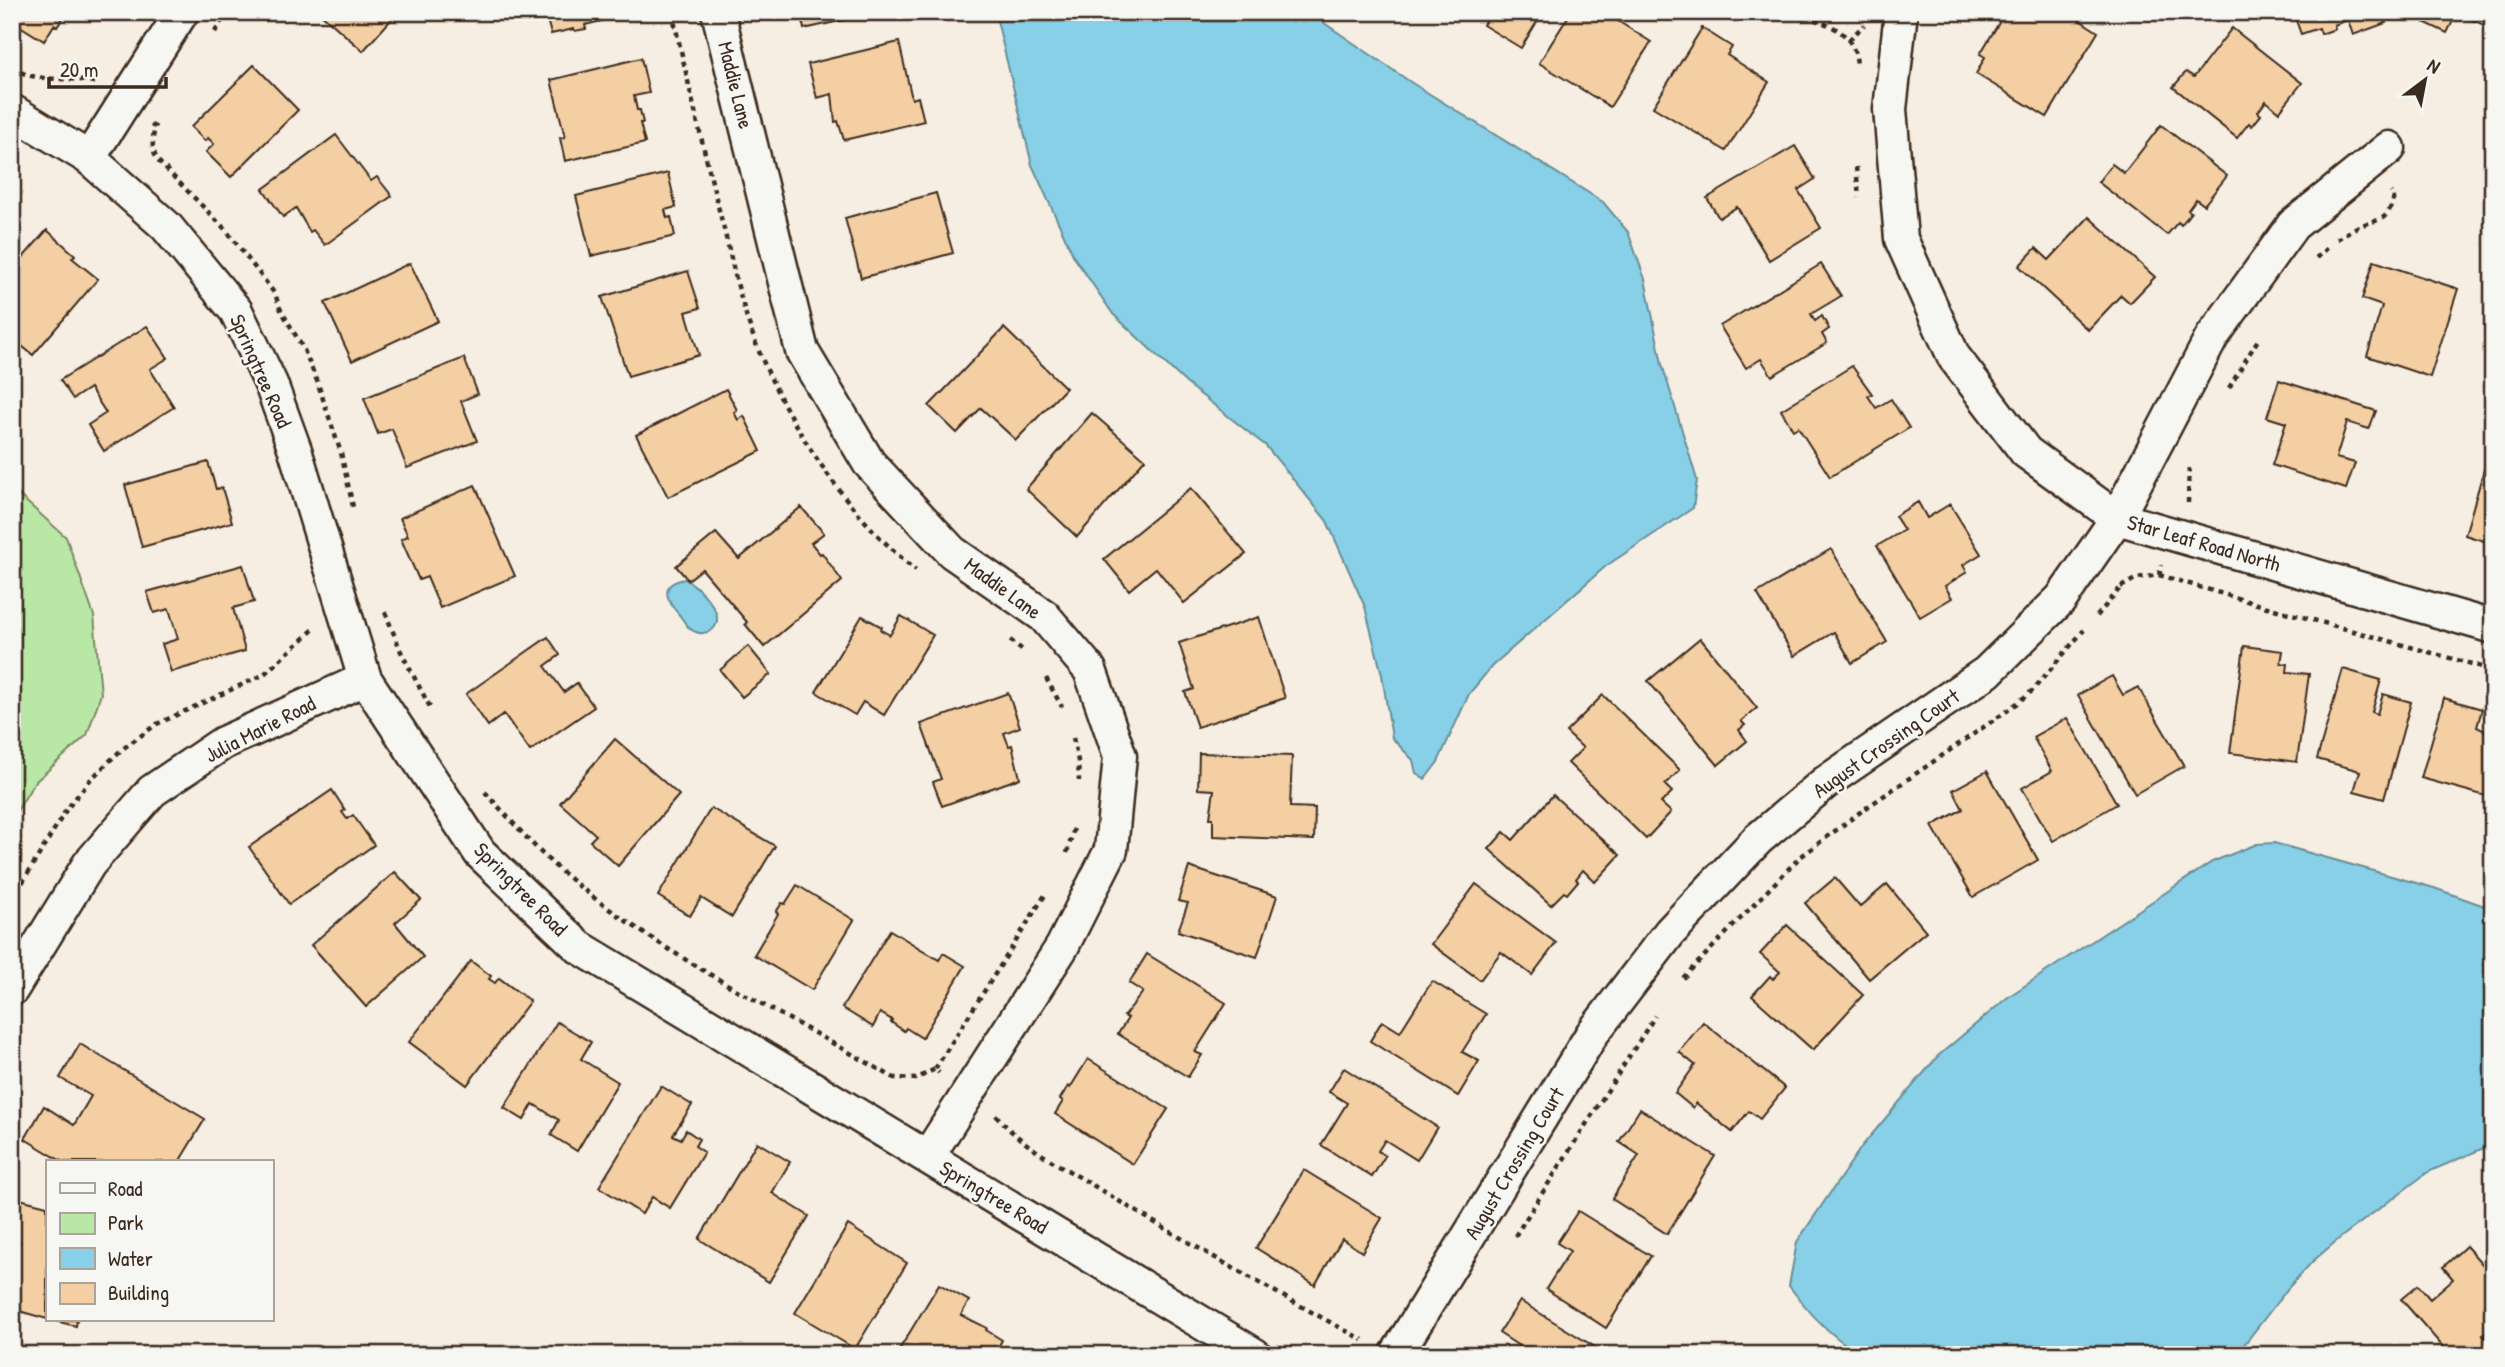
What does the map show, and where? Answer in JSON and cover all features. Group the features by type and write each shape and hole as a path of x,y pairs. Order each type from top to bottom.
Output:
{"street":[{"path":"89,158 182,12"},
{"name":"Maddie Lane","path":"718,12 802,351 869,463 952,552 1044,616 1090,670 1120,756 1111,850 1062,947 928,1156"},
{"name":"Star Leaf Road North","path":"1901,12 1890,109 1901,239 1954,357 2026,452 2117,518 2493,627"},
{"name":"Springtree Road","path":"12,111 89,158 166,226 236,311 271,384 295,450 365,678 480,853 579,947 1255,1355"},
{"name":"August Crossing Court","path":"1396,1355 1592,1034 1670,932 1758,839 1826,782 1987,672 2061,599 2117,518 2212,337 2294,225 2381,155"},
{"name":"Julia Marie Road","path":"12,989 89,864 152,791 223,743 365,678"}],"path":[{"path":"672,12 714,191 750,328 775,388 803,437 861,517 919,572"},
{"path":"12,67 33,78 84,79 97,83 155,127 153,153 158,161 226,230 275,294 304,350 341,453 355,516"},
{"path":"2309,264 2336,240 2356,227 2379,222 2387,216 2394,197 2381,155"},
{"path":"2225,394 2259,337"},
{"path":"2159,575 2188,512 2187,474 2190,457"},
{"path":"2088,560 2121,587"},
{"path":"1681,981 1800,858 2032,691 2121,587 2137,578 2159,575 2493,670"},
{"path":"384,609 402,654 434,714"},
{"path":"1002,632 1032,660"},
{"path":"1044,675 1065,715"},
{"path":"1072,734 1079,761 1079,792"},
{"path":"482,788 560,871 607,909 704,973 894,1078 916,1079 935,1069 1051,884"},
{"path":"1064,861 1075,826"},
{"path":"1514,1236 1661,1007"},
{"path":"935,1069 946,1082 989,1107 1007,1129 1034,1150 1181,1239 1367,1342"}],"green space":[{"path":"12,489 66,537 94,616 101,694 87,735 34,783 12,819"}],"water":[{"path":"995,12 1308,12 1412,83 1603,202 1628,232 1645,279 1662,364 1697,480 1693,508 1606,566 1492,666 1469,694 1438,762 1425,779 1416,773 1413,760 1392,738 1382,675 1365,607 1327,521 1266,446 1186,383 1113,314 1074,257 1032,165"},
{"path":"685,579 710,601 717,617 712,630 700,633 691,630 669,600 667,594 670,585"},
{"path":"2274,843 2434,888 2493,909 2493,1144 2428,1172 2340,1238 2313,1261 2289,1287 2236,1355 1861,1355 1830,1332 1789,1286 1797,1242 1862,1146 1938,1056 2008,997 2212,862 2257,844"}],"building":[{"path":"12,12 63,12 65,15 57,27 54,25 44,41 12,21"},
{"path":"319,12 398,12 363,51"},
{"path":"545,12 630,14 585,25 586,29 551,34"},
{"path":"800,12 880,12 804,29"},
{"path":"1490,12 1543,12 1521,48 1483,25"},
{"path":"1571,12 1616,12 1613,18 1651,42 1610,107 1539,63"},
{"path":"2013,12 2067,12 2098,32 2047,117 1976,74 1985,57 1980,54 2005,13 2010,17"},
{"path":"2293,12 2382,12 2386,23 2353,35 2348,20 2321,34 2319,28 2301,34"},
{"path":"2413,12 2493,12 2493,29 2457,13 2447,33 2411,16"},
{"path":"1702,28 1732,47 1727,55 1769,82 1726,151 1653,107"},
{"path":"2232,28 2302,83 2279,112 2266,101 2258,112 2261,115 2252,126 2249,123 2237,138 2173,87 2186,72 2194,77"},
{"path":"899,42 912,99 918,97 924,121 844,140 838,121 835,122 832,94 817,98 808,64"},
{"path":"641,58 649,93 634,96 637,110 640,110 645,143 565,161 560,138 565,137 551,80"},
{"path":"254,65 298,110 231,177 206,152 214,144 208,138 205,141 191,127"},
{"path":"2161,125 2227,176 2204,205 2196,199 2188,210 2191,212 2181,225 2178,222 2167,235 2098,182 2112,164 2124,173"},
{"path":"336,135 371,181 377,177 392,196 325,245 313,230 310,232 296,208 283,217 263,189"},
{"path":"1795,146 1815,179 1798,190 1821,228 1769,260 1737,207 1719,218 1707,198"},
{"path":"668,173 676,207 665,210 667,218 671,217 675,236 591,256 576,196"},
{"path":"936,193 953,253 861,278 845,218"},
{"path":"2089,217 2155,277 2130,303 2121,295 2088,330 2019,266 2036,248 2049,260"},
{"path":"47,230 75,255 72,258 98,279 33,355 12,338 12,270"},
{"path":"2374,261 2458,289 2430,377 2367,356 2382,306 2362,299"},
{"path":"410,263 438,321 352,361 325,303"},
{"path":"1821,264 1841,296 1811,314 1815,321 1822,316 1829,329 1822,334 1827,343 1772,376 1761,359 1746,368 1720,326"},
{"path":"688,271 700,308 686,312 699,355 628,376 602,297"},
{"path":"147,326 168,358 150,369 174,407 104,451 88,425 106,413 90,388 73,399 60,380"},
{"path":"1004,328 1066,388 1016,440 981,408 957,433 929,406"},
{"path":"464,358 478,394 461,401 477,441 407,468 392,429 378,434 364,398"},
{"path":"1852,366 1872,394 1868,396 1876,408 1891,399 1909,428 1830,477 1798,427 1793,430 1781,410"},
{"path":"2279,380 2376,411 2369,429 2347,422 2336,458 2355,463 2346,489 2272,465 2286,423 2267,417"},
{"path":"726,389 737,410 734,412 738,420 744,416 761,451 668,497 636,435"},
{"path":"1092,413 1145,459 1077,537 1026,489"},
{"path":"2489,452 2493,453 2493,544 2465,535"},
{"path":"208,462 216,489 222,488 232,522 142,547 125,485"},
{"path":"475,485 515,576 440,608 427,577 419,580 401,539 408,536 400,518"},
{"path":"1191,488 1246,554 1184,603 1156,568 1129,590 1104,559"},
{"path":"1918,502 1927,518 1950,504 1981,554 1963,565 1967,572 1945,586 1952,598 1920,617 1877,546 1904,530 1895,516"},
{"path":"801,507 824,533 811,543 822,553 842,581 764,647 745,624 747,622 702,569 688,580 676,566 716,533 739,559"},
{"path":"1831,549 1887,642 1852,663 1834,632 1794,656 1757,593"},
{"path":"243,565 254,602 233,608 245,651 171,672 162,644 178,639 169,609 154,613 147,592"},
{"path":"862,616 882,627 881,630 890,635 901,616 933,635 884,715 863,702 855,715 816,692"},
{"path":"1259,617 1285,698 1197,727 1185,692 1194,689 1179,643"},
{"path":"548,637 560,655 545,666 564,692 577,683 594,707 530,751 504,714 488,726 466,694"},
{"path":"1700,638 1757,708 1741,721 1745,725 1739,730 1747,741 1718,765 1648,681"},
{"path":"748,646 771,674 742,697 720,670"},
{"path":"2244,646 2283,651 2281,663 2288,664 2287,672 2309,674 2297,762 2230,753"},
{"path":"2343,669 2381,680 2372,712 2377,714 2383,694 2411,702 2384,799 2354,791 2360,771 2317,759"},
{"path":"2112,676 2123,695 2138,687 2184,766 2135,794 2078,695"},
{"path":"1008,693 1020,727 1004,733 1009,746 1012,745 1020,778 942,806 933,782 941,779 921,724"},
{"path":"1603,695 1680,770 1665,785 1672,792 1661,803 1671,812 1646,839 1568,763 1583,748 1566,732"},
{"path":"2444,698 2482,709 2477,727 2493,735 2493,798 2421,778"},
{"path":"2067,718 2117,804 2053,841 2022,788 2052,771 2033,737"},
{"path":"615,739 679,795 618,866 590,841 596,835 560,803"},
{"path":"1199,753 1292,756 1290,807 1315,808 1314,840 1213,836 1213,818 1210,818 1214,790 1198,789"},
{"path":"1987,771 2038,860 1973,897 1932,826 1963,809 1953,790"},
{"path":"332,790 345,810 342,812 347,819 353,815 374,845 289,904 249,847"},
{"path":"1553,795 1620,855 1595,882 1583,870 1567,894 1564,892 1551,905 1489,849 1504,832 1513,840"},
{"path":"711,808 775,846 732,917 701,898 690,916 658,896"},
{"path":"1189,867 1277,896 1257,957 1178,931 1188,903 1178,901"},
{"path":"395,872 421,900 395,923 423,957 366,1007 311,945"},
{"path":"1835,878 1860,907 1887,884 1926,931 1869,979 1805,903"},
{"path":"1476,884 1556,943 1532,975 1501,952 1480,980 1431,944"},
{"path":"797,885 854,920 812,990 754,955 778,914 776,912 782,903 785,904"},
{"path":"1787,925 1863,995 1813,1050 1752,996 1770,976 1773,979 1780,972 1760,954"},
{"path":"890,930 939,960 943,953 965,966 922,1038 906,1028 904,1031 880,1013 873,1027 842,1008"},
{"path":"1147,954 1226,1003 1195,1052 1202,1055 1188,1077 1118,1034 1128,1018 1124,1016 1143,992 1129,983"},
{"path":"471,961 491,976 489,979 495,983 499,978 530,1001 467,1085 409,1042"},
{"path":"1432,981 1486,1014 1462,1052 1479,1061 1458,1096 1370,1041 1382,1021 1400,1032"},
{"path":"557,1022 591,1042 581,1059 618,1082 577,1151 551,1135 559,1120 533,1104 524,1120 504,1108"},
{"path":"1703,1022 1785,1088 1760,1119 1749,1111 1732,1132 1696,1103 1693,1108 1675,1093 1695,1065 1679,1052"},
{"path":"80,1044 205,1119 180,1160 60,1160 25,1139 44,1106 74,1125 91,1096 60,1078"},
{"path":"1088,1059 1168,1109 1133,1164 1055,1114 1063,1101 1060,1099"},
{"path":"1344,1068 1437,1127 1417,1160 1385,1140 1378,1151 1385,1156 1372,1177 1321,1145 1347,1103 1329,1092"},
{"path":"661,1086 692,1105 673,1135 681,1139 686,1130 699,1139 695,1146 704,1152 670,1208 652,1197 642,1214 599,1187"},
{"path":"1640,1109 1715,1156 1667,1234 1612,1199 1639,1155 1619,1142"},
{"path":"757,1142 790,1162 772,1193 809,1216 769,1282 699,1239"},
{"path":"1304,1170 1382,1218 1362,1252 1342,1239 1315,1285 1256,1248"},
{"path":"12,1197 46,1206 46,1319 12,1309 12,1268 20,1241 12,1239"},
{"path":"1578,1211 1651,1256 1606,1328 1546,1289 1570,1251 1557,1243"},
{"path":"848,1225 907,1263 855,1349 795,1313"},
{"path":"2466,1246 2493,1276 2493,1326 2483,1334 2493,1345 2491,1355 2450,1355 2401,1299 2418,1285 2430,1299 2453,1279 2443,1267"},
{"path":"939,1284 969,1301 961,1315 987,1328 986,1330 1002,1340 994,1355 896,1355"},
{"path":"1520,1301 1595,1347 1590,1355 1514,1355 1519,1346 1499,1333"},
{"path":"59,1322 77,1322 76,1326"},
{"path":"1039,1345 1054,1355 1033,1355"}]}
